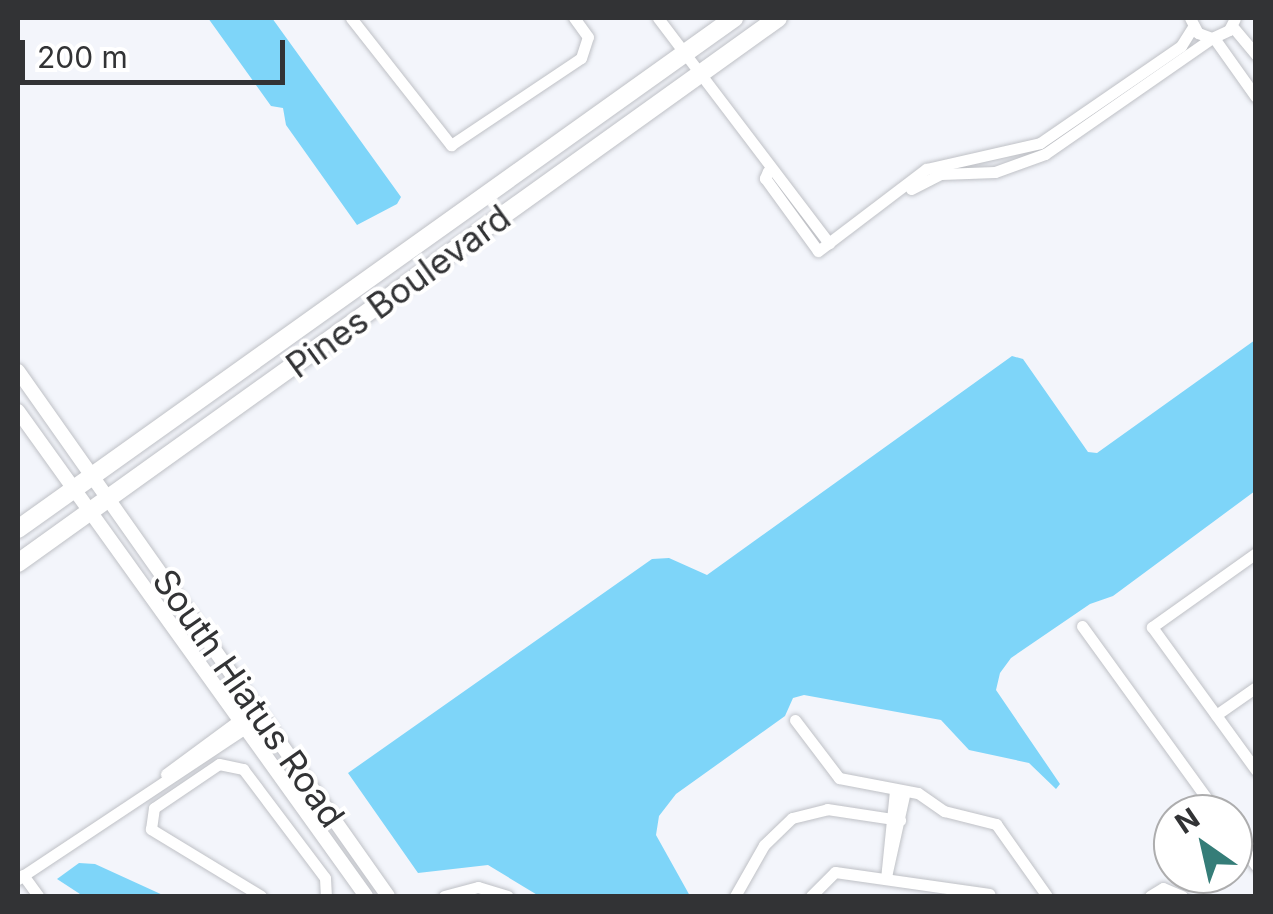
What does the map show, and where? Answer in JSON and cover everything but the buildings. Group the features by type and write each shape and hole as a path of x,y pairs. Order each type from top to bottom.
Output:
{"highway":[{"name":"Pines Boulevard","path":"18,529 734,18"},
{"name":"Pines Boulevard","path":"18,563 778,18"}],"main road":[{"name":"South Hiatus Road","path":"18,371 388,896"},
{"name":"South Hiatus Road","path":"18,411 366,896"},
{"path":"194,659 208,665 239,706 262,717"},
{"path":"242,724 263,733 313,793"}],"street":[{"path":"351,18 452,145 586,50 588,37 574,18"},
{"path":"658,18 768,171 776,170 824,247"},
{"path":"824,247 932,177 995,172 1060,146 1234,20 1256,55"},
{"path":"824,247 926,169 1040,143 1181,46 1191,22 1213,38 1256,97"},
{"path":"1256,553 1152,627 1256,770"},
{"path":"1082,626 1204,794"},
{"path":"1216,715 1256,687"},
{"path":"794,720 839,778 926,796 944,811 996,824 1047,896"},
{"path":"38,896 20,876 242,724"},
{"path":"261,896 151,829 154,808 231,762 255,784 328,893"},
{"path":"886,876 900,791"},
{"path":"735,896 764,845 792,818 827,809 895,820"},
{"path":"811,896 835,872 886,876 948,893 989,894"},
{"path":"444,896 478,887 508,896"},
{"path":"1150,896 1163,888 1182,896"}],"water":[{"path":"208,18 272,18 401,197 397,204 357,225 286,125 283,108 271,106"},
{"path":"1255,340 1255,491 1113,596 1090,604 1011,658 1000,673 996,690 1060,784 1056,789 1029,763 969,750 941,720 804,695 793,698 785,716 676,794 659,816 656,835 690,896 539,896 488,865 418,873 348,773 652,559 669,558 707,575 1012,356 1023,359 1088,452 1097,453"},
{"path":"79,863 95,864 165,896 83,896 57,879"}]}
